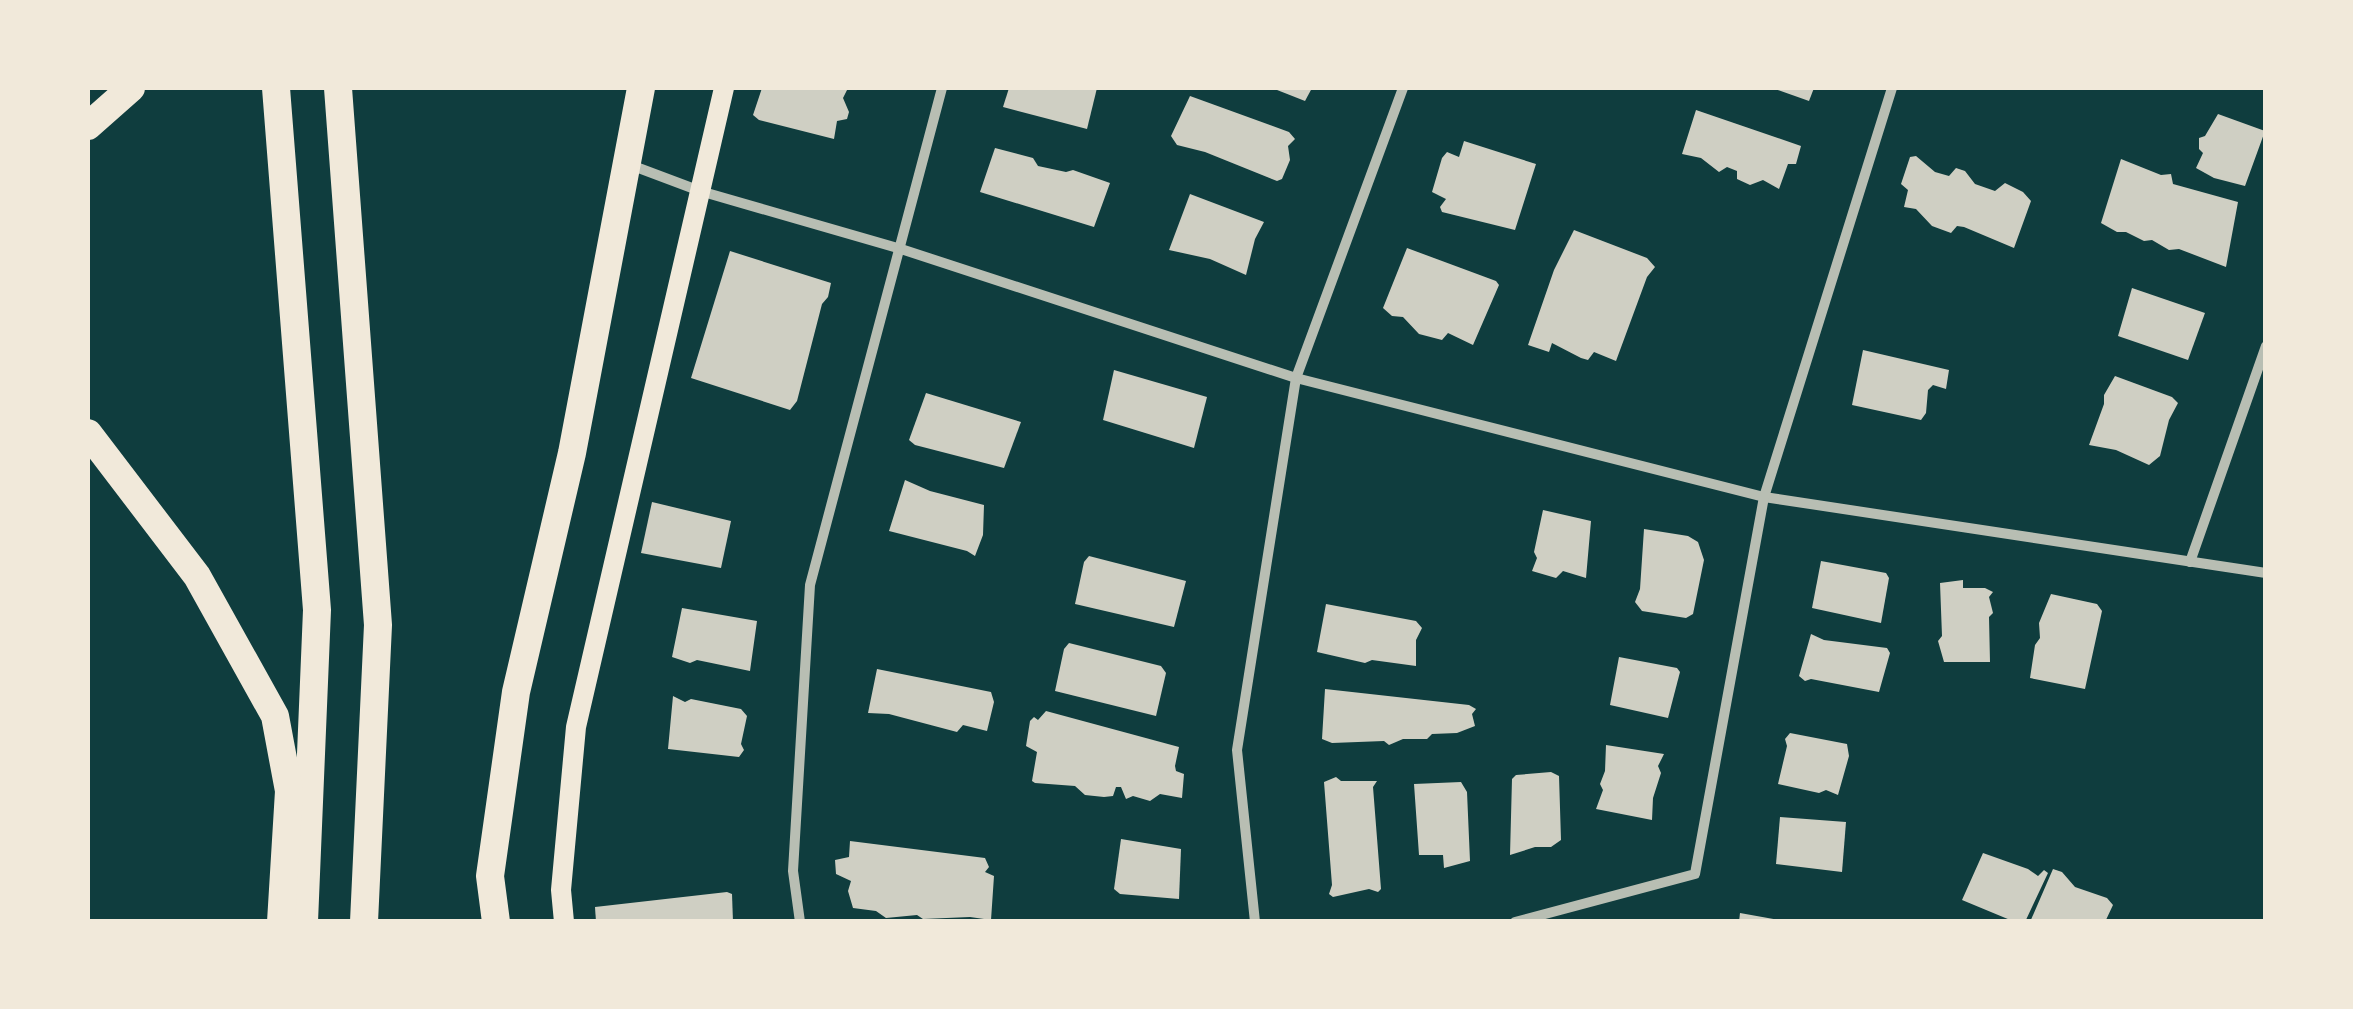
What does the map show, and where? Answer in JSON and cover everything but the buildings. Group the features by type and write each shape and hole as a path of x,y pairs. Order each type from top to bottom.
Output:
{"highway":[{"path":"88,126 131,88"},
{"path":"276,88 317,610 304,922"},
{"path":"338,88 378,626 364,922"},
{"path":"496,922 490,876 516,692 572,452 641,88"},
{"path":"88,433 196,576 276,716 289,791 281,922"}],"main road":[{"path":"564,922 561,890 576,727 724,88"}],"street":[{"path":"800,922 793,871 810,585 942,88"},
{"path":"1255,922 1237,750 1296,378 1402,88"},
{"path":"1515,922 1694,874 1764,497 1892,88"},
{"path":"627,164 1296,378 1764,497 2266,574"},
{"path":"2190,562 2266,346"}]}
